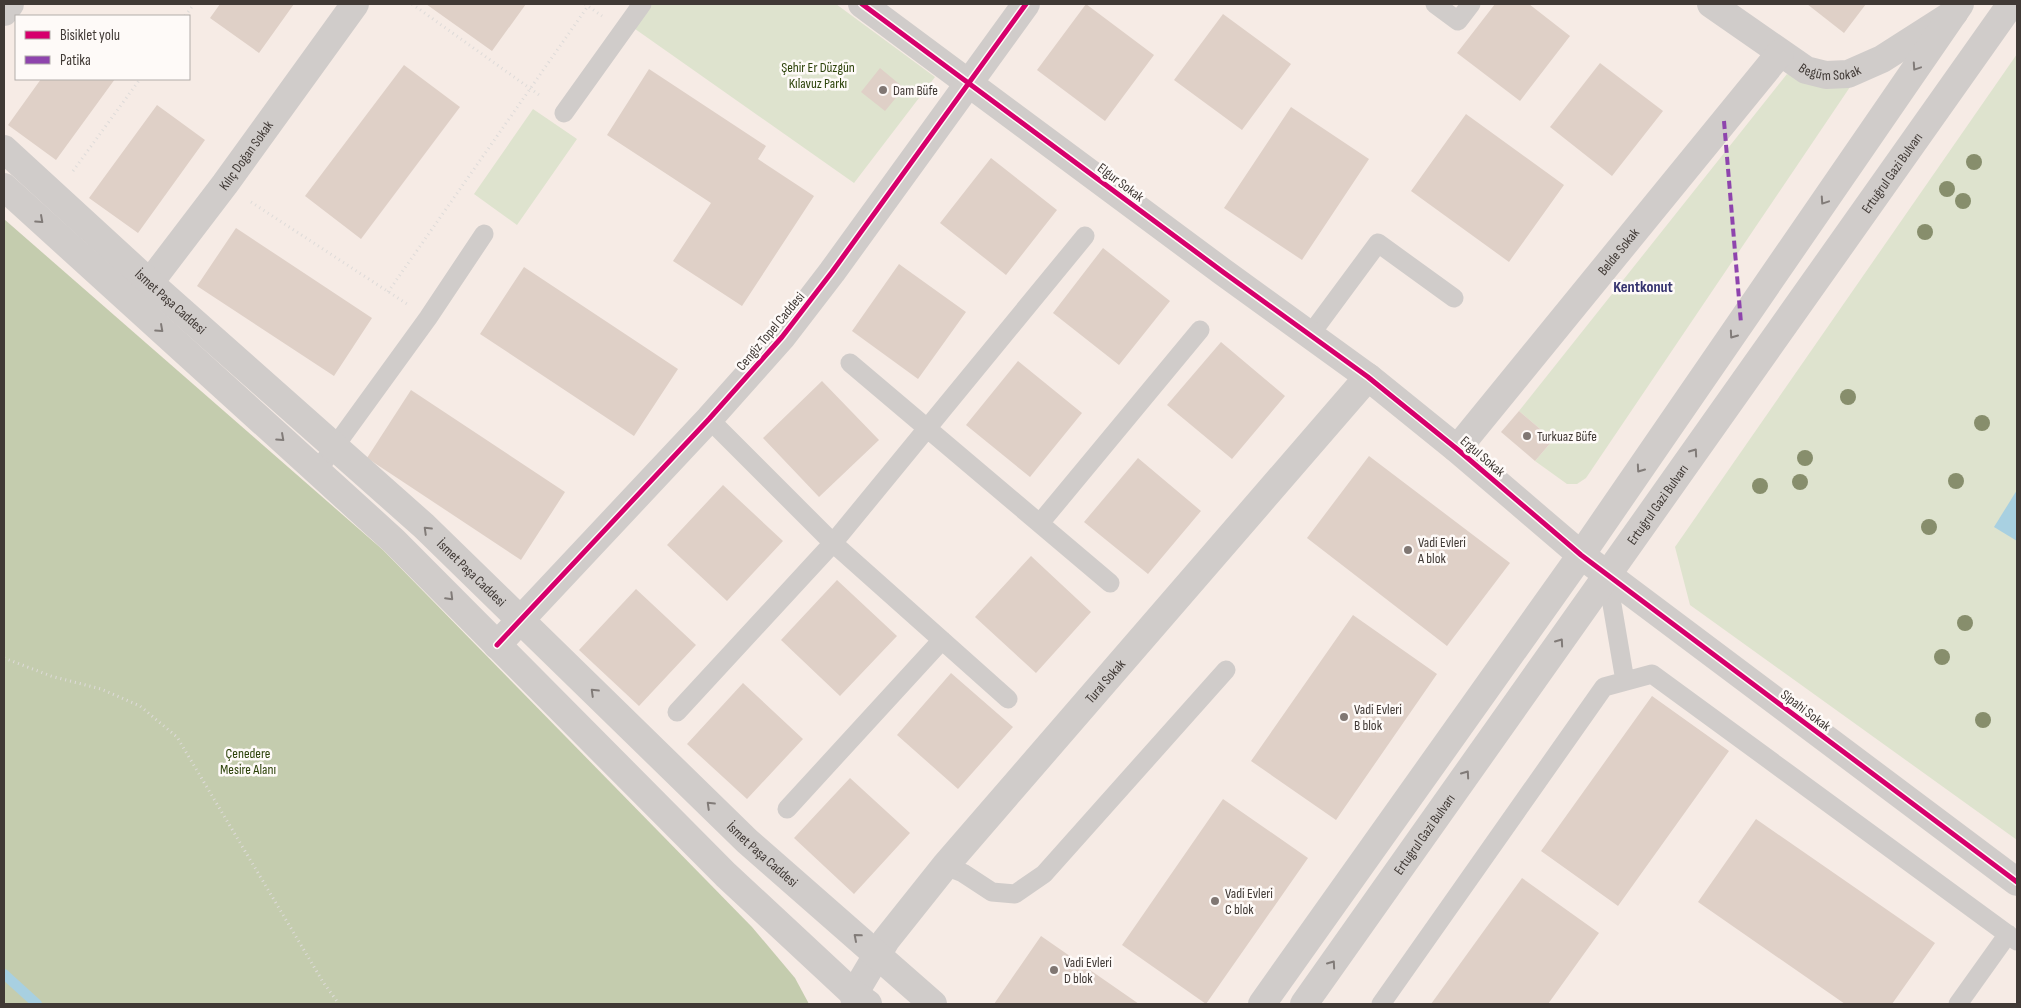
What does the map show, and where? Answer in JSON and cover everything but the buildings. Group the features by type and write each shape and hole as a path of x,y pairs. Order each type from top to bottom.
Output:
{"main road":[{"path":"4,12 10,4"},
{"name":"Kılıç Doğan Sokak","path":"133,304 356,4"},
{"name":"Elgur Sokak","path":"862,4 1368,377"},
{"name":"Cengiz Topel Caddesi","path":"497,645 709,419 793,323 1026,4"},
{"name":"Ertuğrul Gazi Bulvarı","path":"1304,1004 2011,4"},
{"name":"Begüm Sokak","path":"1722,7 1780,53 1806,70 1826,75 1848,74 1882,59 1957,8"},
{"path":"1262,1004 1581,556 1957,8"},
{"name":"Belde Sokak","path":"1457,449 1780,53"},
{"name":"İsmet Paşa Caddesi","path":"4,149 150,283 424,526 747,841 933,1004"},
{"name":"İsmet Paşa Caddesi","path":"4,187 394,541 726,875 859,1001"},
{"name":"Ergul Sokak","path":"1368,377 1457,449 1581,556"},
{"name":"Tural Sokak","path":"859,1001 886,940 945,866 1368,377"},
{"name":"Sipahi Sokak","path":"1581,556 2017,882"}],"lane":[{"path":"564,113 642,4"},
{"path":"1435,4 1458,21 1471,4"},
{"path":"317,471 428,318 484,234"},
{"path":"677,712 833,543 1085,236"},
{"path":"1310,335 1378,243 1454,298"},
{"path":"1040,523 1200,330"},
{"path":"850,363 1110,583"},
{"path":"709,419 833,543 1008,699"},
{"path":"1607,575 1619,658 1625,681"},
{"path":"788,809 942,640"},
{"path":"945,866 964,873 992,892 1015,894 1044,874 1226,670"},
{"path":"1381,1004 1604,687 1652,674 2012,937 1958,1004"}],"path":[{"path":"186,15 194,4"},
{"path":"412,4 564,113"},
{"path":"388,292 588,6"},
{"path":"55,196 139,80"},
{"path":"224,184 428,318"},
{"path":"4,658 50,676 109,692 140,706 177,737 323,982 340,1004"}],"green space":[{"name":"Şehir Er Düzgün Kılavuz Parkı","path":"642,4 836,4 935,77 854,183 628,24"},
{"path":"2017,54 2017,840 1690,605 1675,547"},
{"path":"1787,74 1820,86 1850,87 1586,478 1577,484 1567,484 1535,461 1553,440 1519,411"},
{"path":"533,109 577,139 517,225 474,194"},
{"name":"Çenedere Mesire Alanı","path":"4,219 383,550 752,927 795,978 809,1004 4,1004"}],"water":[{"path":"2017,490 2017,541 1994,527"}],"waterway":[{"path":"4,974 37,1004"}],"marked path":[{"path":"1724,121 1741,323"}],"cycle path":[{"path":"862,4 1223,272 1368,377 1457,449 1581,555 2017,882"},
{"path":"497,645 709,419 782,337 832,272 1026,4"}],"place":[{"name":"Dam Büfe","path":"883,90"},
{"name":"Turkuaz Büfe","path":"1527,436"},
{"name":"Vadi Evleri A blok","path":"1408,550"},
{"name":"Vadi Evleri B blok","path":"1344,717"},
{"name":"Vadi Evleri C blok","path":"1215,901"},
{"name":"Vadi Evleri D blok","path":"1054,970"}],"district":[{"name":"Kentkonut","path":"1643,286"}]}
